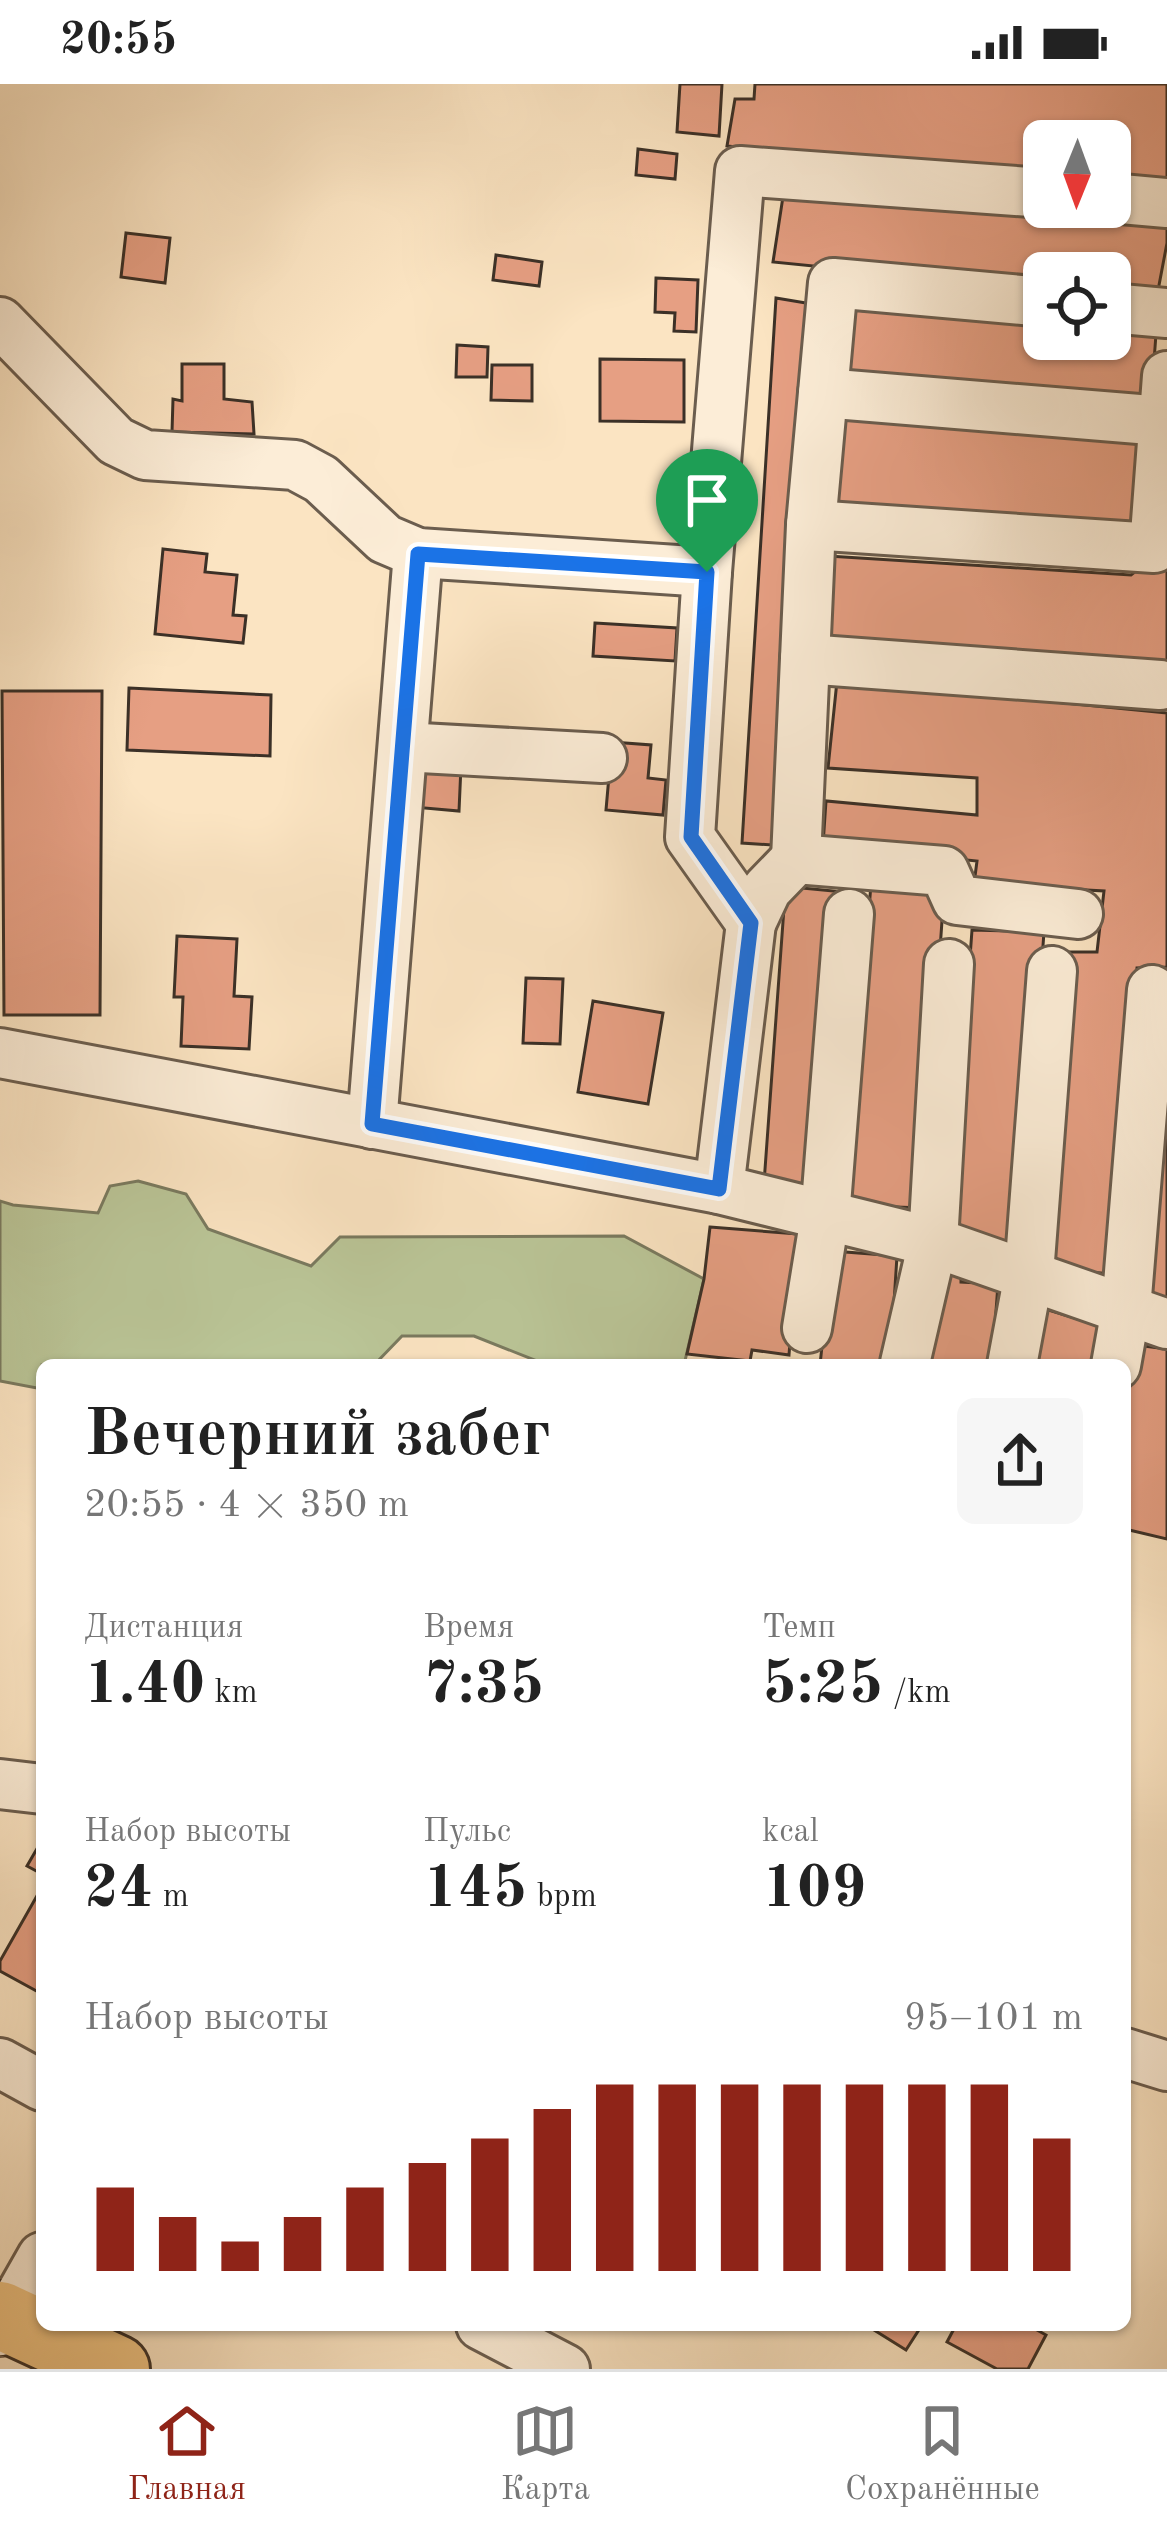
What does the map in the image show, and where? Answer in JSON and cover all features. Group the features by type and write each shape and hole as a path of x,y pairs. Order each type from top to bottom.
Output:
{"highway":[{"path":"2,2322 116,2369"}],"street":[{"path":"751,923 691,837 740,171 1023,192"},
{"path":"1131,199 1167,202"},
{"path":"719,1189 751,923 767,889 796,859 811,525 833,283 1023,300"},
{"path":"1131,310 1167,313"},
{"path":"0,322 116,441 145,455 295,465 321,479 386,539 418,554 707,572"},
{"path":"811,525 1154,548 1165,398 823,393"},
{"path":"372,1124 418,554"},
{"path":"805,659 1160,685"},
{"path":"403,747 602,758"},
{"path":"796,859 944,872 957,900 1078,914"},
{"path":"807,1328 825,1217 849,914"},
{"path":"906,1359 933,1242 949,964"},
{"path":"1013,1359 1029,1274 1052,971"},
{"path":"1120,1359 1146,1316 1152,990"},
{"path":"0,1053 719,1189 933,1242 1146,1316"},
{"path":"0,1784 36,1788"},
{"path":"1131,2055 1167,2066"},
{"path":"0,2062 36,2083"},
{"path":"2,2322 36,2267"},
{"path":"489,2338 565,2369"}],"green space":[{"path":"138,1181 186,1194 208,1229 311,1266 340,1237 624,1236 704,1279 685,1359 532,1359 474,1336 402,1336 380,1359 36,1359 36,1388 0,1381 0,1201 98,1213 110,1186"}],"building":[{"path":"680,84 722,84 719,136 677,132"},
{"path":"755,84 1167,84 1167,187 1131,183 1131,120 1023,120 1023,173 727,146 735,99 754,99"},
{"path":"638,149 677,154 675,179 636,175"},
{"path":"784,190 1023,209 1023,228 1131,228 1131,217 1167,220 1156,301 1131,298 1131,252 1023,252 1023,287 773,262"},
{"path":"126,233 170,238 165,283 121,277"},
{"path":"496,255 542,262 539,286 493,280"},
{"path":"656,278 698,280 696,332 674,331 675,313 655,312"},
{"path":"776,298 812,304 786,846 742,843"},
{"path":"842,309 1023,323 1023,360 1131,360 1131,332 1156,334 1151,402 840,380"},
{"path":"457,345 488,347 487,377 456,377"},
{"path":"600,359 684,360 684,422 600,421"},
{"path":"182,364 224,364 224,399 252,402 254,434 172,432 173,399 182,401"},
{"path":"492,365 532,365 532,401 491,400"},
{"path":"835,416 1144,434 1142,532 828,509"},
{"path":"163,549 207,554 205,572 237,575 233,615 246,616 243,643 155,634"},
{"path":"828,556 1131,575 1146,563 1167,561 1167,666 817,642"},
{"path":"595,623 677,628 675,661 593,656"},
{"path":"837,681 1167,713 1167,967 1137,968 1114,1274 1047,1269 1070,952 1097,952 1104,891 974,884 977,861 823,845 826,801 977,815 977,778 828,768"},
{"path":"129,688 271,695 270,756 127,750"},
{"path":"2,691 102,691 100,1015 4,1015"},
{"path":"612,742 651,745 648,778 666,780 663,815 606,810"},
{"path":"417,763 461,766 459,811 413,807"},
{"path":"871,884 944,892 922,1208 846,1205"},
{"path":"802,888 844,892 815,1194 764,1183 784,908"},
{"path":"972,930 1044,932 1021,1243 950,1233"},
{"path":"177,936 237,939 234,996 252,997 249,1049 181,1046 183,997 174,997"},
{"path":"526,978 563,979 560,1044 523,1043"},
{"path":"593,1001 663,1013 648,1104 578,1092"},
{"path":"1167,1078 1167,1310 1148,1306"},
{"path":"710,1227 798,1234 789,1355 752,1350 750,1359 687,1354"},
{"path":"832,1251 897,1256 890,1359 821,1359"},
{"path":"929,1265 961,1268 961,1282 998,1284 992,1359 922,1359"},
{"path":"1029,1304 1104,1327 1101,1359 1025,1359"},
{"path":"1128,1344 1167,1349 1167,1539 1131,1530 1131,1359 1126,1359"},
{"path":"36,1850 36,1871 27,1866"},
{"path":"36,1898 36,1991 0,1971 0,1961"},
{"path":"876,2331 918,2331 906,2350"},
{"path":"953,2331 1039,2331 1046,2335 1028,2369 997,2369 947,2342"}],"route":[{"path":"418,554 707,572 691,837 751,923 719,1189 372,1124 418,554"}]}
